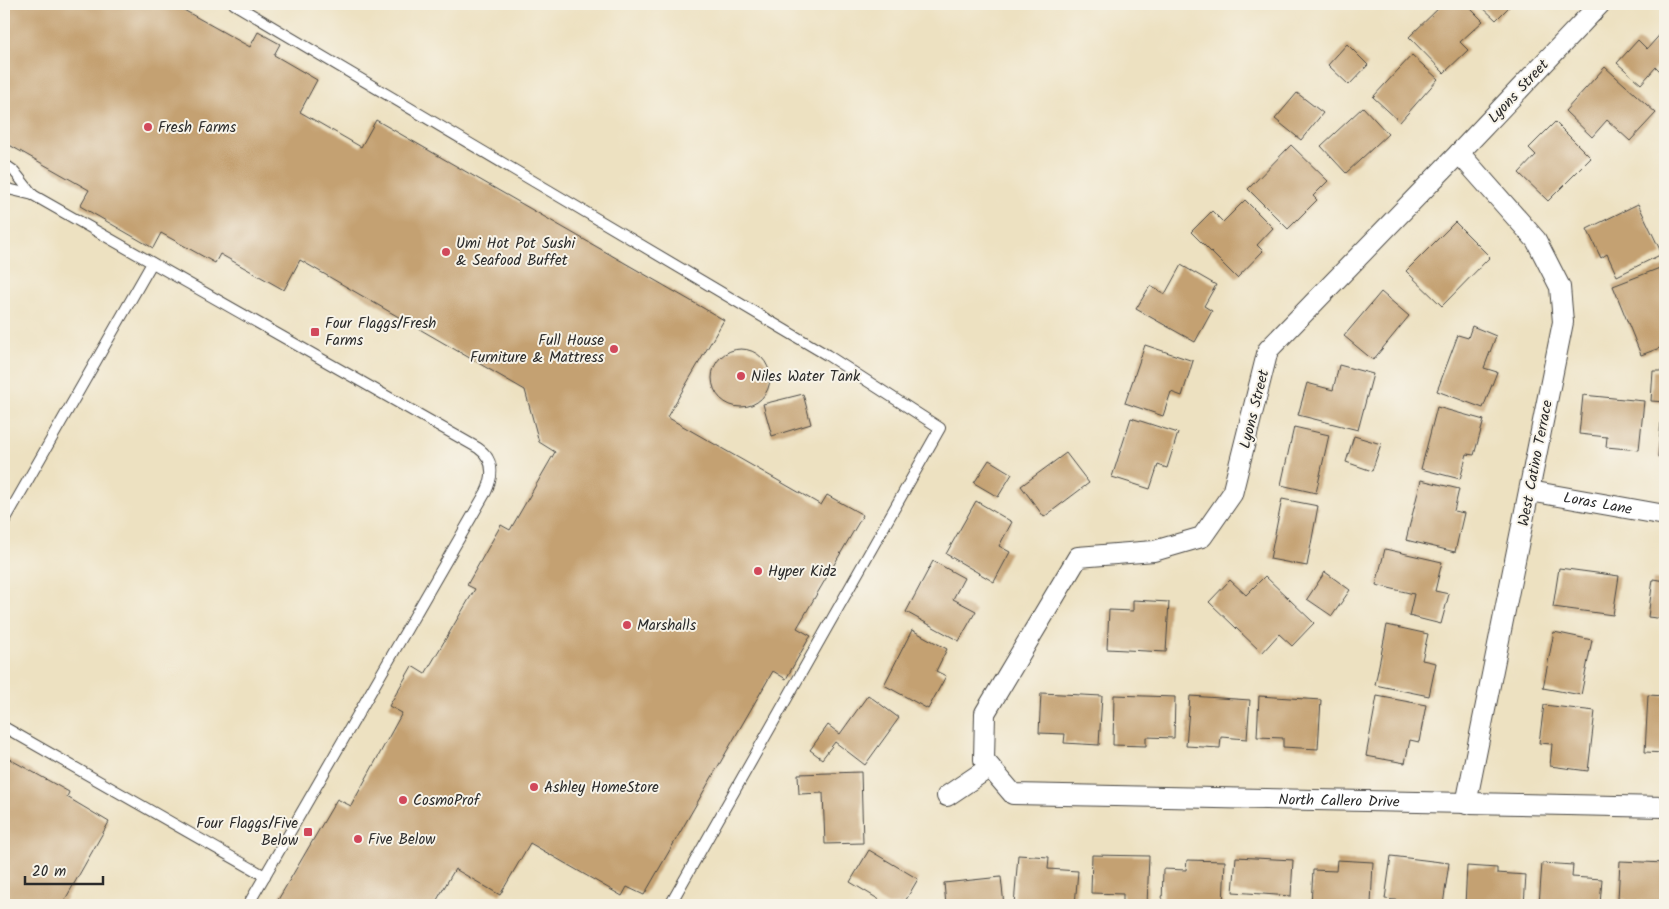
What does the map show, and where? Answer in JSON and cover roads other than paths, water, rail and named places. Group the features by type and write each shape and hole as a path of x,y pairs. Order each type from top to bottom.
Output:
{"street":[{"name":"Lyons Street","path":"1013,794 984,760 985,713 1078,556 1154,551 1202,537 1232,494 1268,350 1600,4"},
{"name":"West Catino Terrace","path":"1459,153 1536,240 1560,287 1563,322 1466,804"},
{"name":"Loras Lane","path":"1530,491 1665,516"},
{"path":"947,796 990,767"},
{"name":"North Callero Drive","path":"1013,794 1466,804 1665,806"}],"lane":[{"path":"234,4 827,355 940,428 670,905"},
{"path":"4,164 14,171 33,195"},
{"path":"4,188 33,195 478,448 486,455 491,466 486,492 248,905"},
{"path":"4,522 152,263"},
{"path":"4,727 265,876"}],"place":[{"name":"Fresh Farms","path":"148,127"},
{"name":"Umi Hot Pot Sushi & Seafood Buffet","path":"446,252"},
{"name":"Four Flaggs/Fresh Farms","path":"315,332"},
{"name":"Full House Furniture & Mattress","path":"614,349"},
{"name":"Niles Water Tank","path":"741,376"},
{"name":"Hyper Kidz","path":"758,571"},
{"name":"Marshalls","path":"627,625"},
{"name":"Ashley HomeStore","path":"534,787"},
{"name":"CosmoProf","path":"403,800"},
{"name":"Four Flaggs/Five Below","path":"308,832"},
{"name":"Five Below","path":"358,839"}]}
